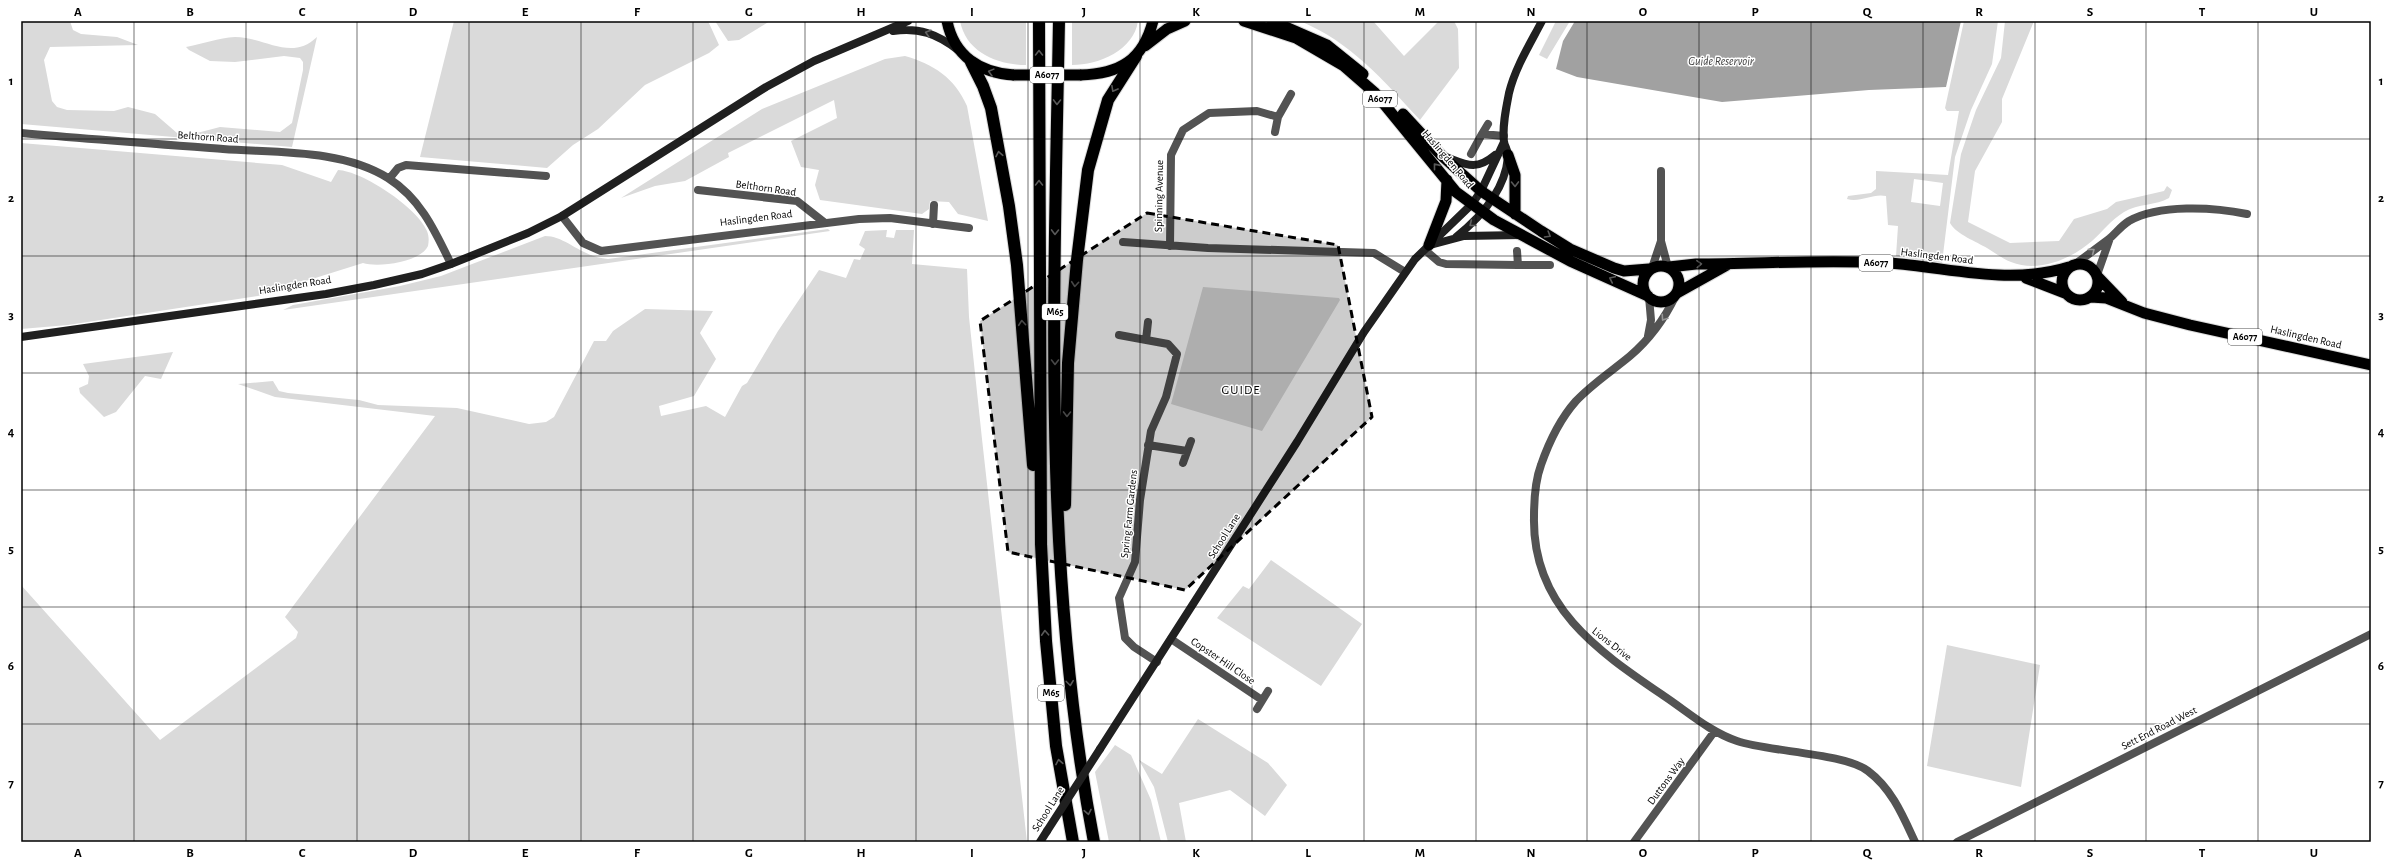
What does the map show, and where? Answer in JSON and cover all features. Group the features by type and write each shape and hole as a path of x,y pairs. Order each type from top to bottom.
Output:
{"highway":[{"name":"A6077","path":"947,21 953,40 961,52 971,62 988,71 1014,75 1080,75 1104,73 1118,68 1161,33 1185,21"},
{"name":"M65","path":"1039,21 1041,544 1046,641 1056,746 1073,842"},
{"name":"M65","path":"1059,21 1055,381 1057,496 1063,602 1075,732 1094,842"},
{"path":"1063,602 1068,363 1077,260 1088,170 1108,100 1139,52 1153,21"},
{"name":"Haslingden Road","path":"1244,21 1296,38 1344,66 1375,93 1456,192 1483,212 1521,235 1648,297"},
{"name":"Haslingden Road","path":"1272,21 1327,45 1349,61 1383,93 1441,155 1492,199 1570,248 1604,265 1624,271 1650,269"},
{"path":"971,62 984,86 991,108 1010,214 1017,265 1041,544"},
{"path":"1503,154 1515,175 1515,214"},
{"path":"1427,247 1446,201 1447,180"},
{"name":"Haslingden Road","path":"1669,267 1729,264 1882,263 1983,276 2022,277 2072,266"},
{"name":"Haslingden Road","path":"1676,294 1729,264"},
{"name":"A6077","path":"1650,269 1659,266 1669,267"},
{"name":"A6077","path":"2072,266 2090,267 2097,276"},
{"path":"2065,293 2062,283 2065,272 2072,266"},
{"path":"1669,267 1676,273 1679,280 1676,294"},
{"path":"1648,297 1643,282 1650,269"},
{"path":"2091,297 2098,288 2097,276"},
{"name":"Haslingden Road","path":"2097,276 2125,305"},
{"name":"Haslingden Road","path":"2022,277 2065,293"},
{"name":"A6077","path":"2065,293 2076,300 2091,297"},
{"name":"A6077","path":"1648,297 1663,302 1676,294"},
{"name":"Haslingden Road","path":"2091,297 2106,298 2144,312 2190,324 2370,363"}],"main road":[{"name":"Haslingden Road","path":"21,337 326,294 422,274 451,264 514,240 562,216 766,87 820,58 886,32 908,21"},
{"path":"1456,237 1483,212 1492,199 1502,179 1504,139 1511,86 1542,21"},
{"name":"Haslingden Road","path":"886,32 912,30 932,33 961,52"},
{"path":"1441,155 1466,165 1477,166 1503,154"},
{"name":"School Lane","path":"1040,842 1157,662 1364,332 1405,272 1427,247 1472,204 1503,154"},
{"path":"1427,247 1456,237 1521,235"}],"street":[{"path":"1275,132 1278,117 1291,94"},
{"name":"Spinning Avenue","path":"1170,246 1171,155 1184,130 1209,113 1257,111 1278,117"},
{"path":"1471,154 1488,124"},
{"name":"Belthorn Road","path":"21,133 340,159 361,165 389,179 408,194 431,221 451,264"},
{"path":"1482,134 1504,139"},
{"path":"389,179 398,168 406,165 546,176"},
{"path":"1661,171 1661,241 1669,267"},
{"name":"Belthorn Road","path":"698,190 798,201 825,223"},
{"path":"933,224 934,205"},
{"path":"2072,266 2110,238 2128,222 2153,212 2219,209 2247,214"},
{"name":"Haslingden Road","path":"562,216 583,244 602,251 859,219 890,218 969,228"},
{"path":"2097,276 2110,238"},
{"path":"1650,269 1661,241"},
{"path":"1123,242 1170,246 1374,253 1405,272"},
{"path":"1427,247 1439,262 1446,264 1550,265"},
{"path":"1517,250 1518,265"},
{"name":"Lions Drive","path":"1676,294 1665,317 1647,338 1631,355 1576,400 1555,431 1539,468 1534,498 1534,529 1537,555 1546,582 1563,611 1580,633 1606,656 1714,732 1738,741 1847,762 1867,770 1885,787 1901,810 1915,842"},
{"path":"1647,338 1651,320 1648,297"},
{"path":"1146,340 1148,322"},
{"name":"Spring Farm Gardens","path":"1119,335 1170,346 1176,350 1177,357 1166,397 1151,431 1140,500 1135,562 1120,594 1119,603 1125,638 1134,647 1157,662"},
{"path":"1183,463 1191,441"},
{"path":"1148,445 1187,452"},
{"name":"Sett End Road West","path":"1958,842 2371,634"},
{"name":"Copster Hill Close","path":"1171,639 1262,700"},
{"path":"1257,709 1268,691"},
{"name":"Duttons Way","path":"1634,842 1714,732"}],"highlighted area":[{"path":"1147,213 1338,245 1372,417 1185,590 1008,552 980,321"}],"shaded area":[{"path":"21,21 70,21 73,30 81,34 117,37 138,45 50,47 44,60 52,101 57,107 67,110 114,111 128,107 155,114 177,133 197,133 220,127 280,132 292,123 303,70 303,62 300,58 284,56 235,62 210,61 186,47 235,37 246,38 288,48 297,48 307,44 317,37 292,147 21,124"},
{"path":"454,21 708,21 719,45 709,53 645,85 598,129 573,145 547,168 420,157"},
{"path":"715,21 770,21 739,40 728,41"},
{"path":"960,21 1026,21 1026,65 1004,62 984,55 969,41 963,32"},
{"path":"1072,21 1138,21 1130,40 1114,54 1093,62 1072,65"},
{"path":"1300,21 1373,21 1404,56 1439,21 1454,21 1458,29 1459,68 1420,120 1380,77 1351,51 1318,30"},
{"path":"1556,21 1570,21 1547,59 1539,55"},
{"path":"1964,21 1998,21 1992,64 1971,110 1955,157 1942,263 1896,256 1898,226 1888,225 1886,196 1881,195 1857,200 1847,199 1848,196 1871,193 1876,189 1876,171 1948,175 1959,111 1947,111 1945,108","holes":["1914,179 1943,183 1940,206 1911,202"]},
{"path":"2005,21 2034,21 2002,99 2002,122 1975,171 1968,222 2010,243 2059,241 2074,219 2107,209 2116,202 2164,191 2167,186 2172,190 2169,198 2164,201 2135,207 2119,215 2084,248 2065,258 2043,265 2022,265 2008,261 1957,231 1950,223 1961,154 1976,110 2001,58"},
{"path":"905,56 934,68 949,80 962,96 967,106 988,221 958,214 949,202 930,201 929,209 922,214 820,200 815,185 819,170 801,167 791,141 837,118 834,100 728,153 729,157 685,181 655,186 621,198 762,109 885,59"},
{"path":"21,143 282,165 331,182 338,170 348,172 374,183 401,201 412,211 427,231 429,238 428,246 424,252 408,260 378,265 363,263 258,296 68,325 21,329"},
{"path":"828,229 830,231 283,310 293,305 400,286 441,276 545,236 560,239 590,255 608,259"},
{"path":"887,230 886,237 894,238 896,230 914,230 912,264 967,269 969,317 1027,842 21,842 21,585 160,740 296,638 298,632 285,617 435,416 275,397 238,384 273,381 279,391 288,393 359,400 378,405 457,408 529,424 546,422 554,417 594,341 606,341 613,331 645,309 713,311 700,333 716,359 694,396 659,406 661,416 706,406 725,417 742,386 747,383 778,331 819,270 846,278 854,259 860,260 865,249 859,245 865,231"},
{"path":"1203,287 1339,298 1340,300 1262,431 1171,404"},
{"path":"173,352 161,379 145,376 116,412 104,417 80,393 79,388 88,384 89,376 83,364"},
{"path":"1271,560 1362,624 1321,686 1217,618 1243,586 1249,589"},
{"path":"1947,645 2040,665 2021,787 1927,766"},
{"path":"1198,719 1268,763 1287,785 1265,816 1230,790 1179,803 1186,842 1168,842 1154,787 1139,760 1162,774"},
{"path":"1115,745 1131,755 1151,800 1161,842 1109,842 1095,772"}],"water":[{"name":"Guide Reservoir","path":"1575,21 1961,21 1946,87 1869,90 1722,102 1577,77 1556,69 1563,41"}],"district":[{"name":"GUIDE","path":"1241,390"}]}
